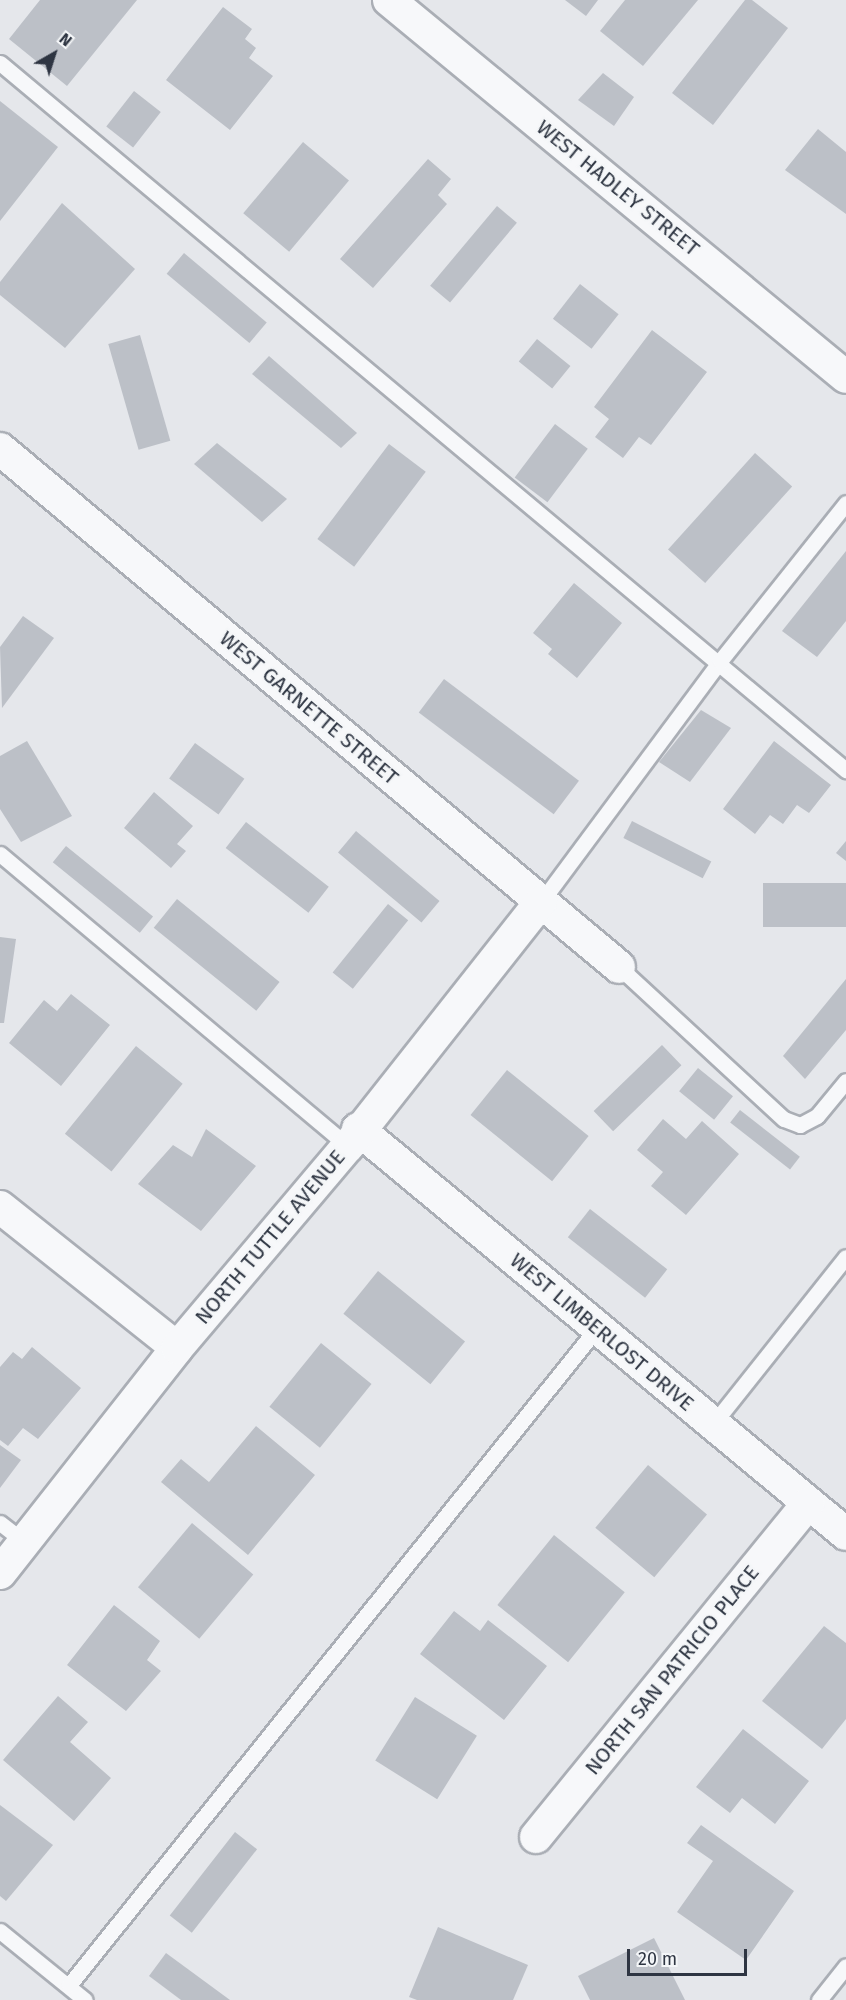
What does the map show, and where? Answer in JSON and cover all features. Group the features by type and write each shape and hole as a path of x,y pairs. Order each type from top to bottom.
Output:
{"street":[{"name":"WEST HADLEY STREET","path":"389,0 846,376"},
{"name":"WEST GARNETTE STREET","path":"0,449 619,967"},
{"name":"NORTH TUTTLE AVENUE","path":"0,1573 177,1348 353,1137 541,902"},
{"name":"WEST LIMBERLOST DRIVE","path":"353,1137 597,1328 846,1534"},
{"path":"0,1207 177,1348"},
{"name":"NORTH SAN PATRICIO PLACE","path":"536,1837 808,1503"}],"lane":[{"path":"0,63 720,661 846,770"},
{"path":"541,902 720,661 846,504"},
{"path":"0,854 353,1137"},
{"path":"619,967 784,1119 800,1125 817,1116 846,1082"},
{"path":"713,1424 846,1257"},
{"path":"69,1985 597,1328"},
{"path":"0,1523 24,1542"},
{"path":"0,1931 85,2000"},
{"path":"819,2000 846,1966"}],"building":[{"path":"40,0 137,0 67,86 9,39"},
{"path":"565,0 598,0 586,16"},
{"path":"625,0 698,0 643,66 600,31"},
{"path":"745,0 752,0 788,28 713,125 672,93"},
{"path":"223,7 252,29 245,39 256,48 249,58 273,76 230,130 166,80"},
{"path":"603,73 634,97 614,126 578,100"},
{"path":"134,91 161,112 133,147 106,126"},
{"path":"0,101 58,147 0,221"},
{"path":"818,129 846,152 846,214 785,170"},
{"path":"303,142 349,181 289,252 243,213"},
{"path":"428,159 451,179 438,195 447,204 373,288 340,259"},
{"path":"62,203 135,269 65,348 0,295 0,282"},
{"path":"497,206 517,223 450,302 430,286"},
{"path":"184,253 267,322 249,343 167,274"},
{"path":"580,284 619,314 592,349 553,319"},
{"path":"652,330 707,372 651,445 639,437 623,458 595,437 609,419 594,407"},
{"path":"140,335 170,441 139,450 108,344"},
{"path":"537,339 570,366 552,389 519,362"},
{"path":"269,356 357,433 341,448 252,374"},
{"path":"555,424 588,449 547,502 515,478"},
{"path":"217,443 287,499 262,522 194,464"},
{"path":"389,444 426,472 354,567 317,539"},
{"path":"755,453 792,486 705,583 668,550"},
{"path":"846,551 846,621 817,657 782,631"},
{"path":"574,583 622,623 577,678 548,654 552,649 533,633"},
{"path":"23,616 54,638 2,708 0,647"},
{"path":"444,679 579,781 554,814 419,713"},
{"path":"701,710 731,728 690,782 659,762"},
{"path":"27,741 72,816 21,842 0,809 0,756"},
{"path":"774,741 831,785 809,813 797,805 783,824 770,815 755,834 723,809"},
{"path":"195,743 244,779 218,814 169,779"},
{"path":"154,792 193,826 177,844 186,851 171,868 124,828"},
{"path":"632,821 711,861 703,878 623,838"},
{"path":"246,822 329,887 308,913 226,848"},
{"path":"356,831 439,901 422,923 338,852"},
{"path":"846,841 846,861 836,853"},
{"path":"66,846 153,916 140,933 53,862"},
{"path":"763,883 846,883 846,927 763,927"},
{"path":"177,899 280,982 256,1011 154,928"},
{"path":"388,904 408,920 353,989 333,972"},
{"path":"0,937 16,939 4,1023 0,1023"},
{"path":"846,979 846,1030 805,1079 783,1056"},
{"path":"71,994 110,1025 61,1086 9,1043 44,1000 57,1011"},
{"path":"662,1045 681,1065 613,1131 594,1111"},
{"path":"136,1046 183,1084 112,1172 65,1134"},
{"path":"698,1068 733,1096 714,1120 679,1091"},
{"path":"507,1070 589,1136 552,1181 470,1115"},
{"path":"740,1110 800,1157 790,1169 730,1123"},
{"path":"663,1119 686,1139 702,1121 739,1154 686,1215 651,1186 663,1172 637,1150"},
{"path":"206,1129 256,1166 201,1231 138,1184 173,1145 192,1157"},
{"path":"590,1209 667,1269 645,1298 568,1237"},
{"path":"378,1271 465,1341 430,1384 343,1314"},
{"path":"321,1343 372,1384 320,1448 269,1407"},
{"path":"32,1347 81,1388 38,1439 23,1428 8,1446 0,1440 0,1367 13,1352 22,1359"},
{"path":"256,1426 315,1475 248,1555 161,1482 181,1459 209,1482"},
{"path":"0,1445 21,1460 0,1488"},
{"path":"648,1465 707,1514 654,1577 595,1528"},
{"path":"192,1523 253,1574 199,1639 138,1587"},
{"path":"554,1535 625,1592 568,1662 497,1605"},
{"path":"114,1605 160,1641 147,1660 161,1671 126,1711 67,1665"},
{"path":"454,1611 480,1631 488,1620 547,1666 504,1720 420,1654"},
{"path":"824,1626 846,1643 846,1719 822,1749 762,1701"},
{"path":"58,1696 88,1722 70,1742 111,1778 74,1821 3,1760"},
{"path":"415,1697 477,1736 437,1799 375,1761"},
{"path":"743,1729 809,1781 775,1824 742,1798 730,1813 696,1787"},
{"path":"0,1805 53,1845 6,1901 0,1896"},
{"path":"701,1825 794,1891 746,1960 677,1912 713,1861 687,1843"},
{"path":"235,1832 257,1849 192,1933 170,1916"},
{"path":"438,1927 528,1965 513,2000 417,2000 409,1997"},
{"path":"654,1938 685,2000 590,2000 578,1976"},
{"path":"166,1953 230,2000 181,2000 149,1976"}]}
